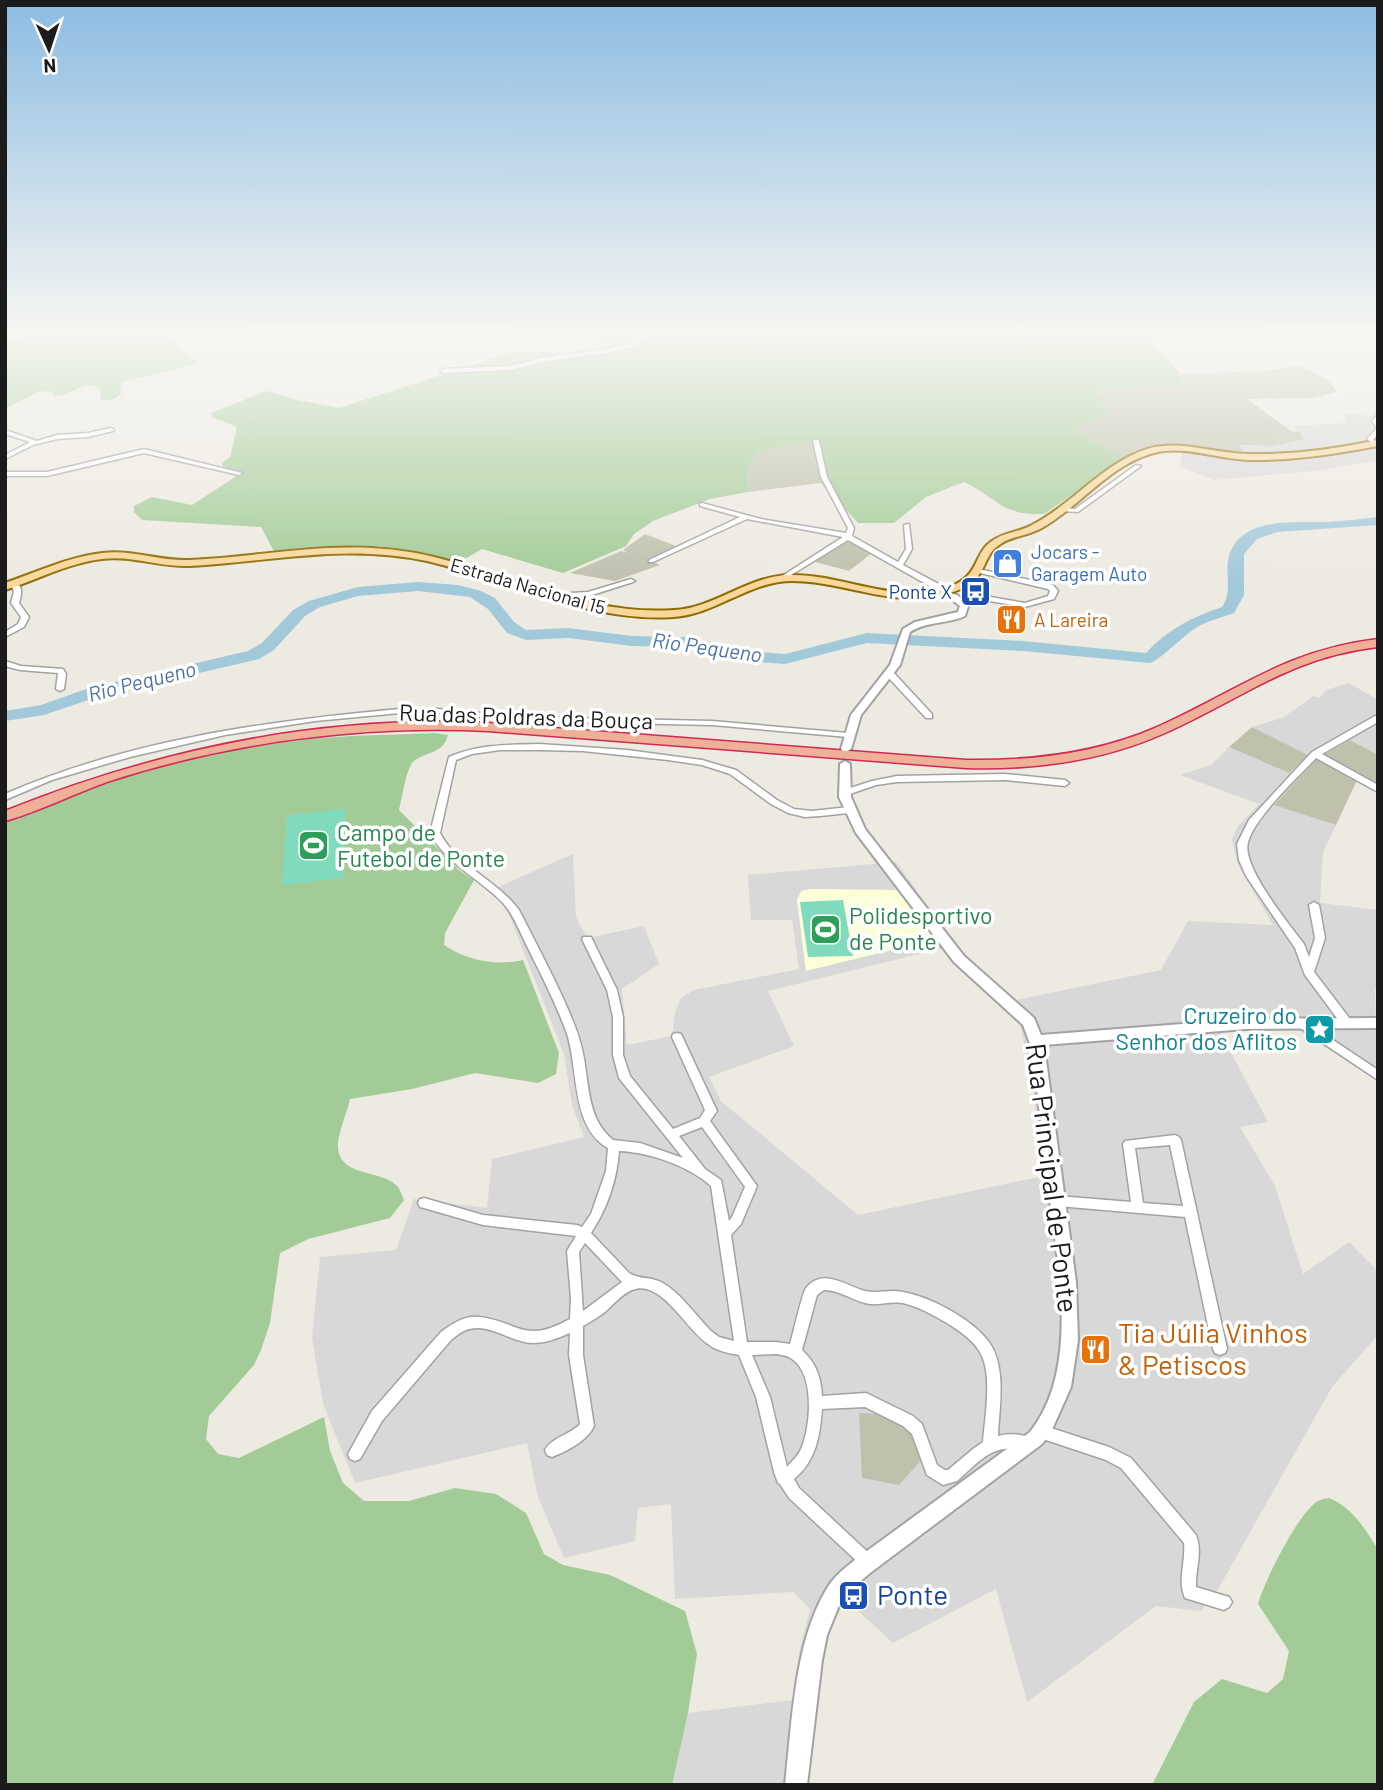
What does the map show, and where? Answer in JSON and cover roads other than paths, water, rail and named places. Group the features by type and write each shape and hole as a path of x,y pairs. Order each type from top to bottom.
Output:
{"highway":[{"path":"5,808 106,770 221,740 281,731 417,720 488,721 953,758 1030,756 1089,746 1140,731 1291,654 1331,643 1378,637"},
{"path":"5,816 113,775 223,747 298,735 404,727 502,729 966,764 1044,761 1091,753 1150,734 1298,659 1341,647 1378,643"}],"main road":[{"path":"950,590 976,573 994,543 1035,527 1137,456 1177,449 1250,457 1345,449 1377,443"},
{"name":"Estrada Nacional 15","path":"10,586 80,561 107,555 187,564 368,549 403,553 459,566 553,596 621,611 679,613 700,608 756,584 781,579 809,580 890,595 950,590"}],"street":[{"path":"1377,443 1370,439 1378,428"},
{"path":"5,457 60,436 91,435 111,430"},
{"path":"5,432 31,439 34,444"},
{"path":"781,579 848,537 851,528 825,479 816,441"},
{"path":"5,474 47,474 144,451 239,473"},
{"path":"1061,509 1076,510 1138,466"},
{"path":"702,505 848,537 965,600 1028,605 1051,597 1054,591 1050,587 976,573 965,600 965,610 959,616 911,626 903,637 901,650 890,673 862,705 848,735 846,749"},
{"path":"651,561 747,517"},
{"path":"899,565 909,549 907,525"},
{"path":"553,596 586,594 631,581"},
{"path":"5,635 20,625 25,617 15,603 18,592 10,586"},
{"path":"950,590 965,600"},
{"path":"5,663 20,668 60,671 60,690"},
{"path":"890,673 929,716"},
{"name":"Rua das Poldras da Bouça","path":"5,797 64,774 225,733 324,718 400,711 438,711 525,719 705,723 848,735"},
{"path":"1339,1022 1309,971 1300,947 1251,876 1242,848 1252,822 1315,754 1378,718"},
{"path":"849,810 808,813 790,810 734,772 700,761 600,750 494,748 469,750 452,760 436,826 438,840 505,898 514,910 574,1038 585,1110 605,1140 614,1145 642,1148 703,1174 713,1179 718,1186 743,1351 763,1397 783,1478 794,1493 868,1562"},
{"path":"1315,754 1378,789"},
{"path":"844,779 879,781 1005,777 1065,783"},
{"name":"Rua Principal de Ponte","path":"796,1785 813,1657 824,1615 836,1591 868,1562 1042,1432 1062,1387 1070,1340 1067,1273 1037,1040 1026,1020 954,954 863,833 849,810 844,779"},
{"path":"1309,971 1320,936 1314,905"},
{"path":"587,939 613,992 618,1017 618,1055 623,1074 629,1085 703,1174"},
{"path":"1300,1021 1378,1076"},
{"path":"1037,1040 1300,1021 1378,1023"},
{"path":"1334,1045 1330,1035 1339,1022"},
{"path":"670,1135 704,1121 710,1115 711,1108 688,1066 677,1037"},
{"path":"704,1121 751,1186 737,1220 725,1233"},
{"path":"1138,1207 1129,1144 1175,1140 1220,1349"},
{"path":"552,1450 580,1434 587,1422 576,1354 572,1253 595,1218 611,1174 614,1145"},
{"path":"1058,1201 1190,1212"},
{"path":"424,1203 483,1220 568,1228 583,1234 613,1269 633,1283"},
{"path":"355,1454 377,1416 455,1329 470,1322 485,1322 518,1334 547,1336 596,1311 622,1288 644,1282 657,1286 707,1336 721,1345 743,1351 775,1348 795,1351 811,1372 816,1403 808,1452 795,1470 783,1478"},
{"path":"795,1351 811,1292 822,1284 834,1284 870,1298 906,1298 949,1318 962,1325 989,1354 992,1371 990,1445"},
{"path":"816,1403 862,1400 915,1426 937,1475 949,1477 990,1445 1012,1440 1029,1444"},
{"path":"1042,1432 1109,1454 1131,1467 1191,1540 1194,1553 1188,1584 1190,1593 1224,1602"}],"waterway":[{"name":"Rio Pequeno","path":"5,716 44,710 95,692 253,655 274,642 299,613 314,604 358,592 396,587 438,587 475,594 494,605 513,630 536,636 568,633 632,641 685,642 747,655 785,659 806,656 846,642 867,638 1023,646 1150,658 1162,645 1194,622 1228,610 1237,589 1237,554 1243,543 1252,536 1277,528 1378,521"}],"place":[{"name":"Jocars - Garagem Auto","path":"1008,563"},
{"name":"Ponte X","path":"975,592"},
{"name":"A Lareira","path":"1011,620"},
{"name":"Campo de Futebol de Ponte","path":"314,846"},
{"name":"Polidesportivo de Ponte","path":"826,929"},
{"name":"Cruzeiro do Senhor dos Aflitos","path":"1320,1029"},
{"name":"Tia Júlia Vinhos & Petiscos","path":"1095,1349"},
{"name":"Ponte","path":"854,1595"}]}
